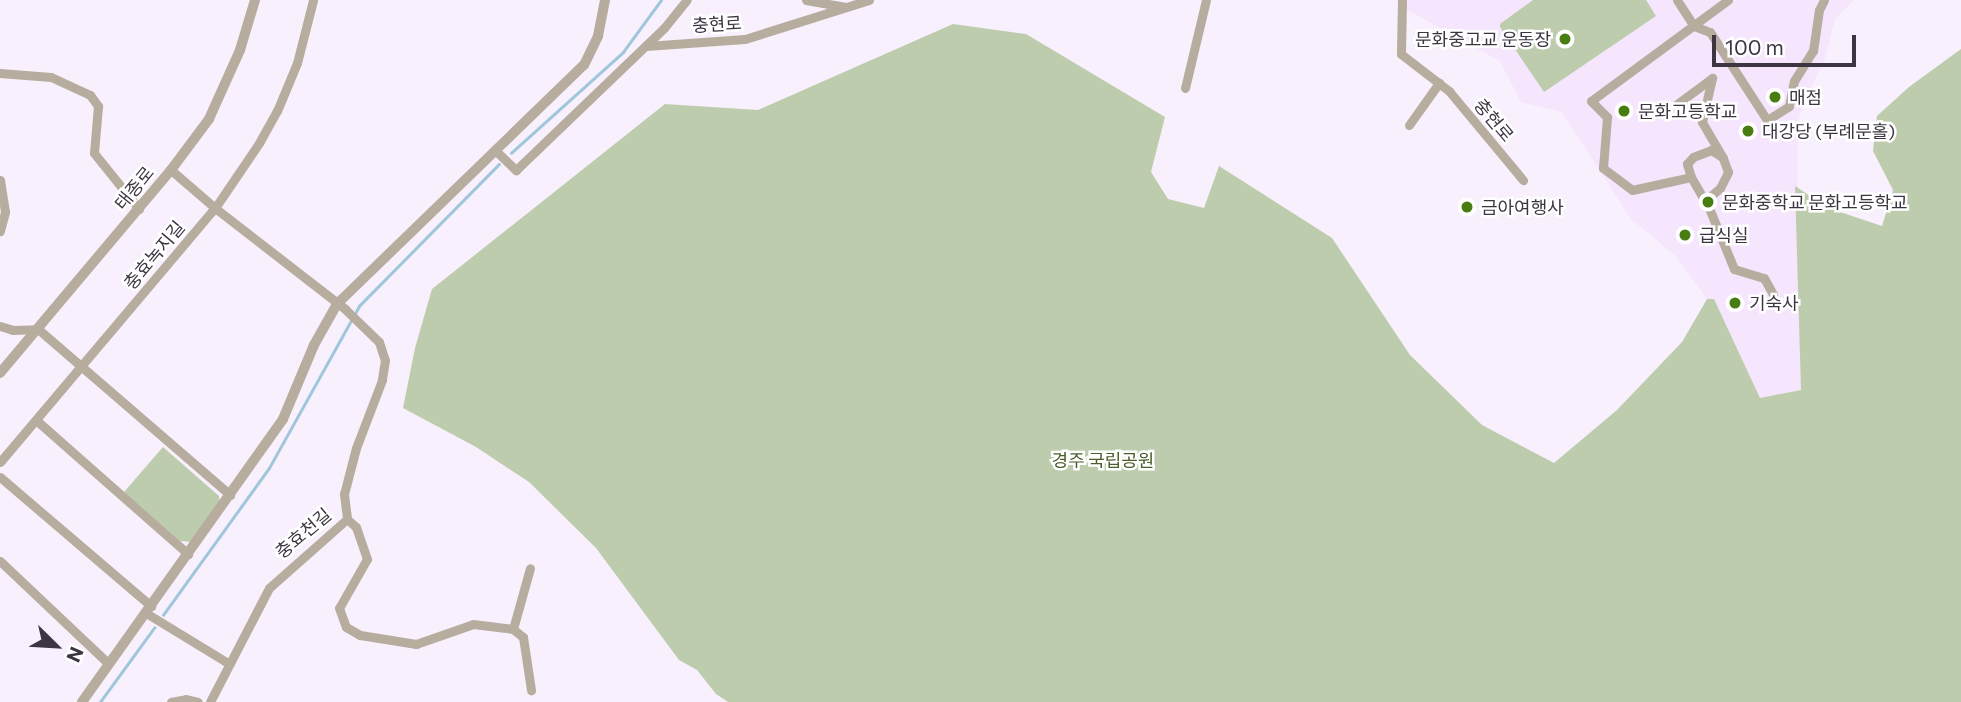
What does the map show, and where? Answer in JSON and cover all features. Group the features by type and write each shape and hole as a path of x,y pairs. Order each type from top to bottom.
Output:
{"street":[{"name":"태종로","path":"0,373 171,170 219,101 240,50 255,0"},
{"name":"충효녹지길","path":"0,462 215,208 277,111 297,63 313,0"},
{"path":"82,702 283,419 314,345 337,304 584,65 598,36 605,0"},
{"path":"496,150 516,170 646,46 687,0"},
{"path":"806,0 852,6"},
{"name":"충현로","path":"646,46 745,39 869,0"},
{"path":"1185,88 1206,0"},
{"name":"충현로","path":"1402,0 1401,54 1439,83 1523,180"},
{"path":"1677,0 1693,26 1710,32 1767,120 1789,106 1794,81 1813,51 1819,10 1824,0"},
{"path":"1691,177 1632,190 1603,169 1607,117 1591,101 1728,0"},
{"path":"0,73 51,77 89,95 97,106 94,153 139,209"},
{"path":"1677,104 1712,78 1702,121 1728,172 1720,188 1705,201"},
{"path":"1409,125 1439,83"},
{"path":"1723,158 1711,150 1693,158 1687,164 1691,177 1705,201 1734,269 1764,278 1773,294"},
{"path":"171,170 215,208"},
{"path":"0,180 5,212 0,231"},
{"name":"충효천길","path":"210,702 268,588 347,519 344,494 356,448 382,380 385,359 379,342 337,304 215,208"},
{"path":"0,326 13,330 38,329 230,495"},
{"path":"36,420 188,554"},
{"path":"0,477 149,609 228,663"},
{"path":"347,519 356,527 367,559 339,608 346,627 360,635 416,644 473,624 513,629 523,637 531,690"},
{"path":"0,561 108,663"},
{"path":"513,629 530,568"},
{"path":"171,702 186,699 198,702"}],"shaded area":[{"name":"문화중학교 문화고등학교","path":"1405,0 1854,0 1835,19 1823,65 1808,92 1797,124 1801,390 1760,398 1714,299 1707,299 1676,256 1631,219 1562,112 1521,102 1500,61 1404,8"}],"green space":[{"name":"문화중고교 운동장","path":"1533,0 1646,0 1656,16 1544,92 1500,27 1500,24"},
{"name":"경주 국립공원","path":"953,24 1026,34 1165,117 1151,172 1168,199 1204,208 1219,166 1332,238 1410,355 1482,425 1554,463 1617,410 1682,342 1707,299 1714,299 1760,398 1801,390 1795,186 1828,208 1882,226 1893,190 1873,151 1877,116 1909,87 1961,49 1961,702 728,702 716,694 697,670 679,660 596,548 529,482 476,447 403,408 415,348 432,289 665,104 758,110"},
{"path":"163,447 219,496 220,504 192,542 180,541 124,492"}],"waterway":[{"path":"511,153 623,52 661,0"},
{"path":"163,615 269,468 359,306 499,164"},
{"path":"100,702 154,628"}],"place":[{"name":"문화중고교 운동장","path":"1565,39"},
{"name":"매점","path":"1775,97"},
{"name":"문화고등학교","path":"1624,111"},
{"name":"대강당 (부례문홀)","path":"1748,131"},
{"name":"문화중학교 문화고등학교","path":"1708,202"},
{"name":"금아여행사","path":"1467,207"},
{"name":"급식실","path":"1685,235"},
{"name":"기숙사","path":"1735,303"}]}
